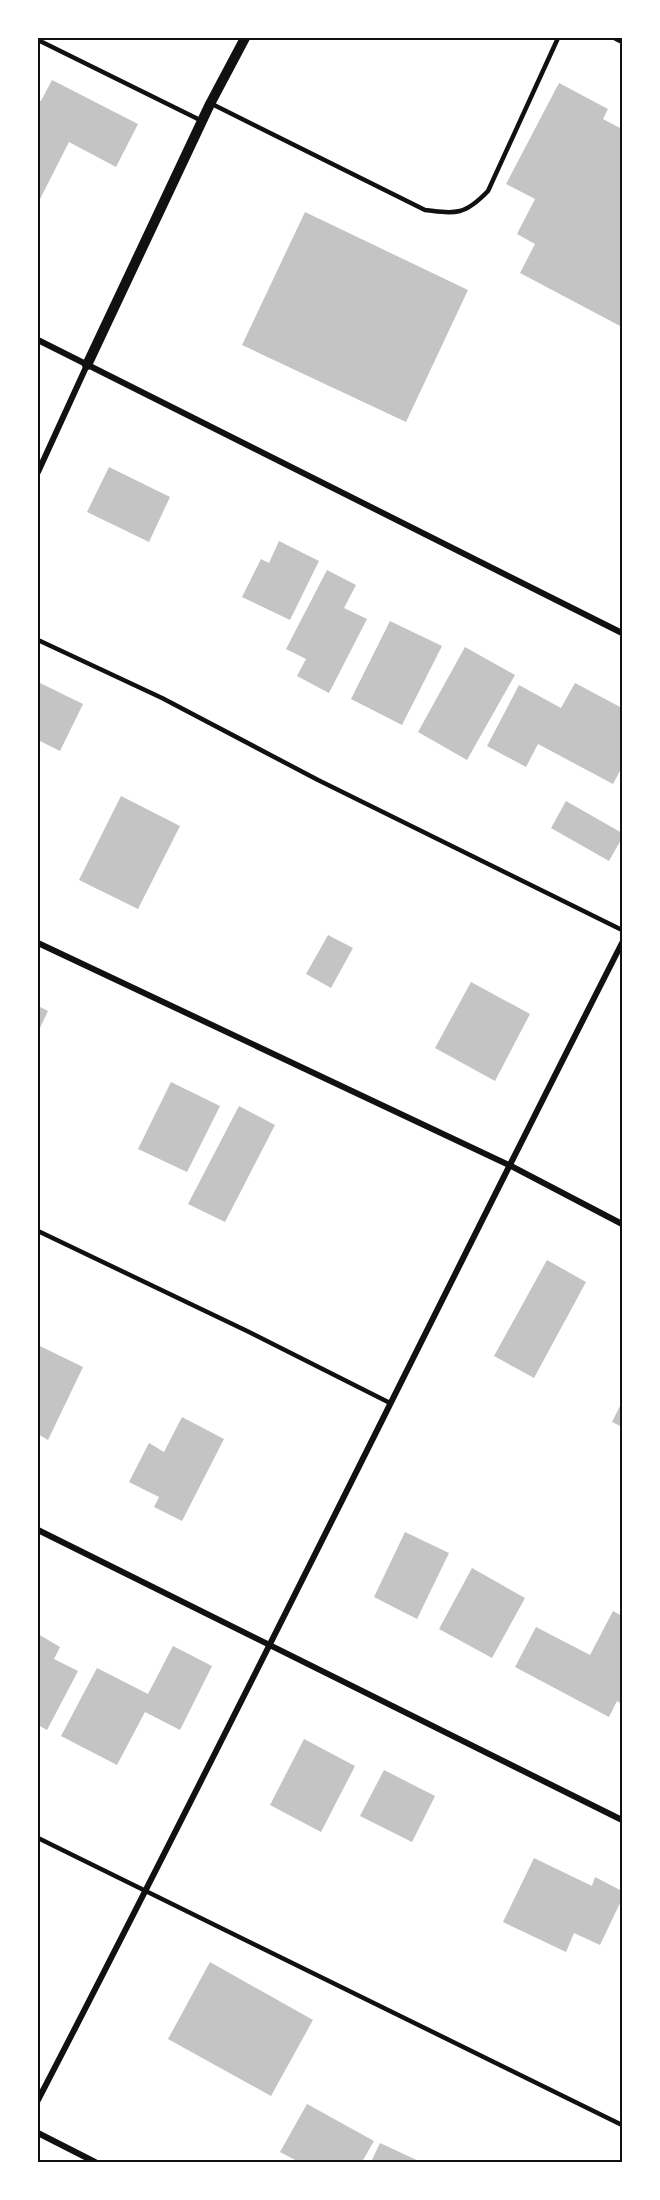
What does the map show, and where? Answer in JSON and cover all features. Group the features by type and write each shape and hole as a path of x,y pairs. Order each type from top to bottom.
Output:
{"street":[{"path":"38,471 210,104 245,38"},
{"path":"616,38 622,40"},
{"path":"38,340 622,633"},
{"path":"38,943 509,1165 622,1224"},
{"path":"38,2100 622,944"},
{"path":"38,1530 622,1820"},
{"path":"38,2133 95,2163"}],"lane":[{"path":"210,104 425,210 450,213 472,207 488,191 558,38"},
{"path":"38,40 202,121"},
{"path":"38,640 162,698 318,780 622,930"},
{"path":"38,1231 247,1331 390,1403"},
{"path":"38,1838 622,2125"}],"building":[{"path":"52,80 138,124 116,167 69,142 38,203 38,100 41,101"},
{"path":"559,83 608,109 603,119 622,129 622,327 520,273 535,244 517,234 535,199 506,184"},
{"path":"305,212 468,290 406,422 242,345"},
{"path":"109,467 170,497 149,542 87,512"},
{"path":"279,541 319,561 290,620 242,597 261,559 269,563"},
{"path":"327,570 356,585 344,608 367,619 329,693 297,676 306,659 286,649"},
{"path":"390,621 442,646 402,725 351,699"},
{"path":"465,647 515,675 467,760 418,732"},
{"path":"38,682 83,704 60,751 38,740"},
{"path":"575,683 622,708 622,767 613,784 538,744 526,767 487,746 519,685 561,708"},
{"path":"121,796 180,826 138,909 79,880"},
{"path":"566,801 622,833 622,838 609,861 551,828"},
{"path":"328,935 353,948 331,988 306,974"},
{"path":"471,982 530,1014 495,1081 435,1048"},
{"path":"38,1006 48,1011 38,1032"},
{"path":"171,1082 220,1106 187,1172 138,1149"},
{"path":"239,1106 275,1125 225,1222 188,1204"},
{"path":"547,1260 586,1282 534,1378 494,1356"},
{"path":"38,1345 83,1367 48,1440 38,1434"},
{"path":"622,1402 622,1427 612,1422"},
{"path":"182,1417 224,1439 182,1521 154,1507 159,1497 129,1482 149,1443 164,1452"},
{"path":"405,1532 449,1553 417,1619 374,1597"},
{"path":"472,1568 525,1598 492,1658 439,1629"},
{"path":"613,1611 622,1616 622,1704 617,1701 609,1717 515,1667 536,1627 590,1655"},
{"path":"38,1634 60,1647 54,1659 78,1671 47,1730 38,1725"},
{"path":"173,1646 212,1666 180,1730 145,1712 117,1765 61,1736 97,1668 148,1694"},
{"path":"304,1739 355,1766 321,1832 270,1805"},
{"path":"384,1770 435,1796 412,1842 360,1816"},
{"path":"534,1858 592,1886 595,1877 622,1891 622,1899 600,1945 574,1933 566,1952 503,1922"},
{"path":"210,1962 313,2020 271,2096 168,2039"},
{"path":"307,2104 374,2141 362,2162 299,2162 280,2152"},
{"path":"380,2143 421,2162 371,2162"}]}
